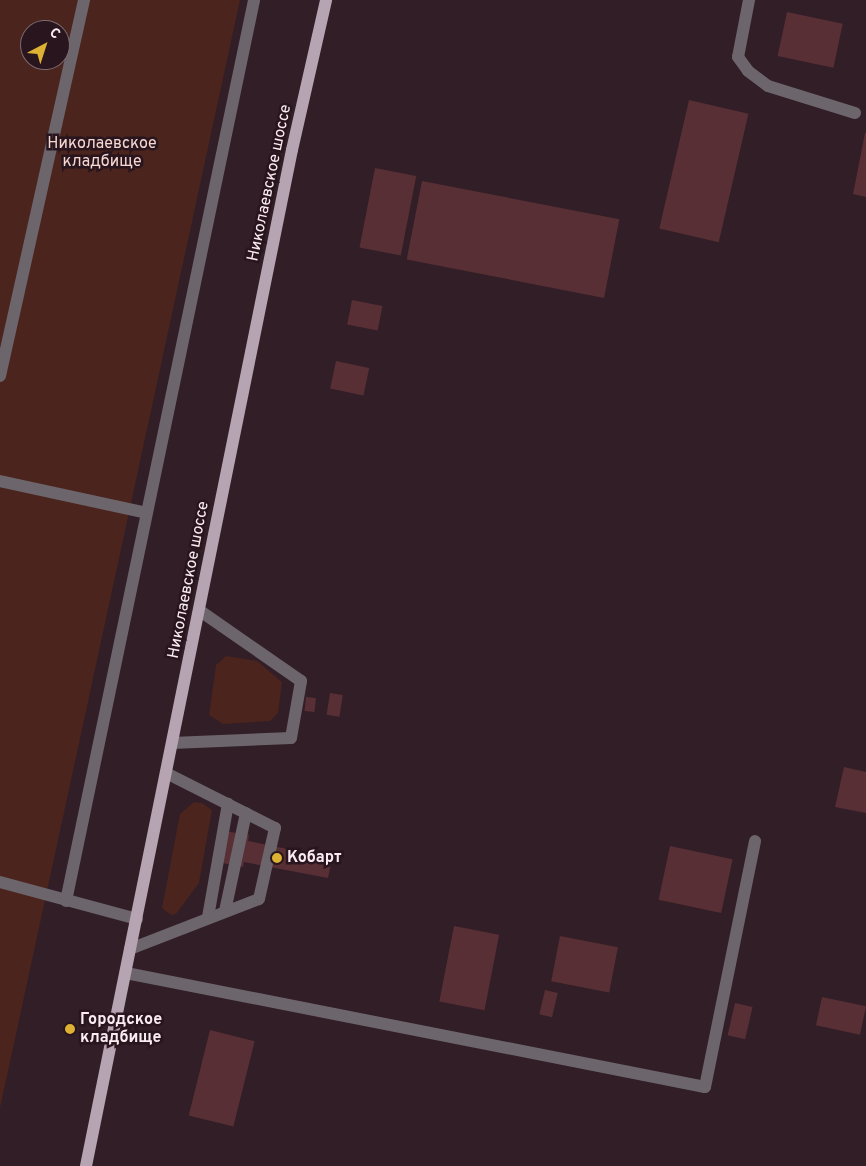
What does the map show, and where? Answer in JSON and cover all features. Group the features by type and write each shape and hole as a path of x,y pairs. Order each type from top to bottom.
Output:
{"main road":[{"name":"Николаевское шоссе","path":"86,1166 292,150 326,0"}],"lane":[{"path":"0,376 84,0"},
{"path":"66,901 254,0"},
{"path":"749,0 738,57 748,71 768,86 855,113"},
{"path":"0,481 147,513"},
{"path":"172,743 291,738 301,681 199,610"},
{"path":"130,949 208,917 259,899 275,828 166,773"},
{"path":"208,917 228,804"},
{"path":"225,911 246,813"},
{"path":"126,972 705,1087 755,841"},
{"path":"0,882 136,919"}],"green space":[{"name":"Николаевское кладбище","path":"0,0 240,0 0,1108"},
{"path":"226,656 257,661 282,682 278,713 270,721 223,724 209,715 216,665"},
{"path":"194,802 202,803 212,810 199,883 176,914 171,915 162,908 180,814"}],"building":[{"path":"787,12 843,24 833,68 778,56"},
{"path":"689,100 748,114 719,242 659,229"},
{"path":"866,133 866,197 853,194"},
{"path":"375,168 416,176 401,256 360,248"},
{"path":"422,181 619,219 604,298 407,260"},
{"path":"352,300 382,306 378,330 347,325"},
{"path":"336,361 369,368 363,395 330,388"},
{"path":"330,693 343,695 339,717 327,715"},
{"path":"306,697 316,698 314,712 305,711"},
{"path":"844,767 866,772 866,813 835,807"},
{"path":"218,830 249,835 248,841 332,858 328,878 244,862 243,867 212,861"},
{"path":"670,846 733,859 721,913 659,900"},
{"path":"454,926 499,935 484,1010 439,1002"},
{"path":"560,936 618,947 609,992 551,981"},
{"path":"545,990 558,993 552,1017 539,1014"},
{"path":"822,997 866,1006 860,1035 816,1025"},
{"path":"735,1003 753,1007 745,1039 728,1035"},
{"path":"210,1030 255,1041 233,1127 189,1115"}],"place":[{"name":"Кобарт","path":"277,858"},
{"name":"Городское кладбище","path":"70,1029"}]}
